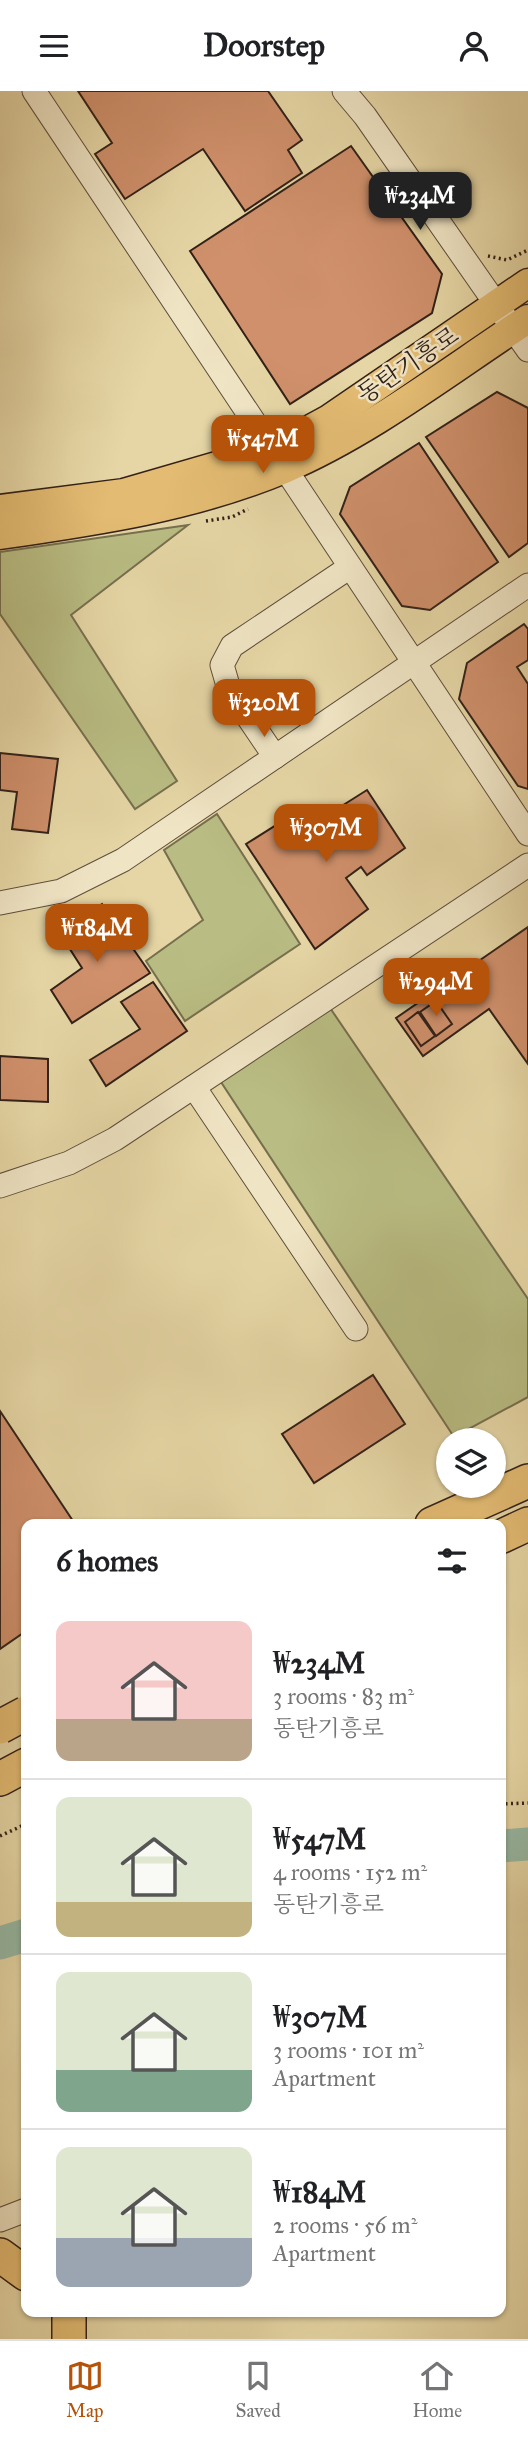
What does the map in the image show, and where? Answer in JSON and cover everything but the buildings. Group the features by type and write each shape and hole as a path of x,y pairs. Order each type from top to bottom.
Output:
{"highway":[{"path":"443,1519 528,1481"},
{"path":"0,1727 21,1716"},
{"path":"0,1779 21,1768"},
{"path":"0,2255 21,2270"}],"main road":[{"name":"동탄기흥로","path":"0,535 123,517 209,496 278,459 329,419 528,283"},
{"name":"동탄기흥로","path":"0,509 124,493 278,459 340,440 523,332"}],"street":[{"path":"34,91 528,834"},
{"path":"344,91 365,116 498,304 523,332"},
{"path":"275,757 229,689 222,665 232,646 350,566"},
{"path":"0,903 61,891 123,860 528,585"},
{"path":"0,1186 69,1163 115,1139 528,865"},
{"path":"194,1087 356,1329"},
{"path":"0,2220 21,2212"}],"path":[{"path":"480,250 487,256 508,260 528,250"},
{"path":"506,1804 528,1803"},
{"path":"0,1836 21,1826"}],"green space":[{"path":"188,525 71,615 177,781 135,809 0,614 0,552"},
{"path":"217,814 300,944 185,1021 146,961 203,920 164,850"},
{"path":"326,1002 528,1299 528,1397 471,1428 448,1428 219,1079"}],"waterway":[{"path":"506,1846 528,1844"},
{"path":"0,1943 21,1937"}]}
